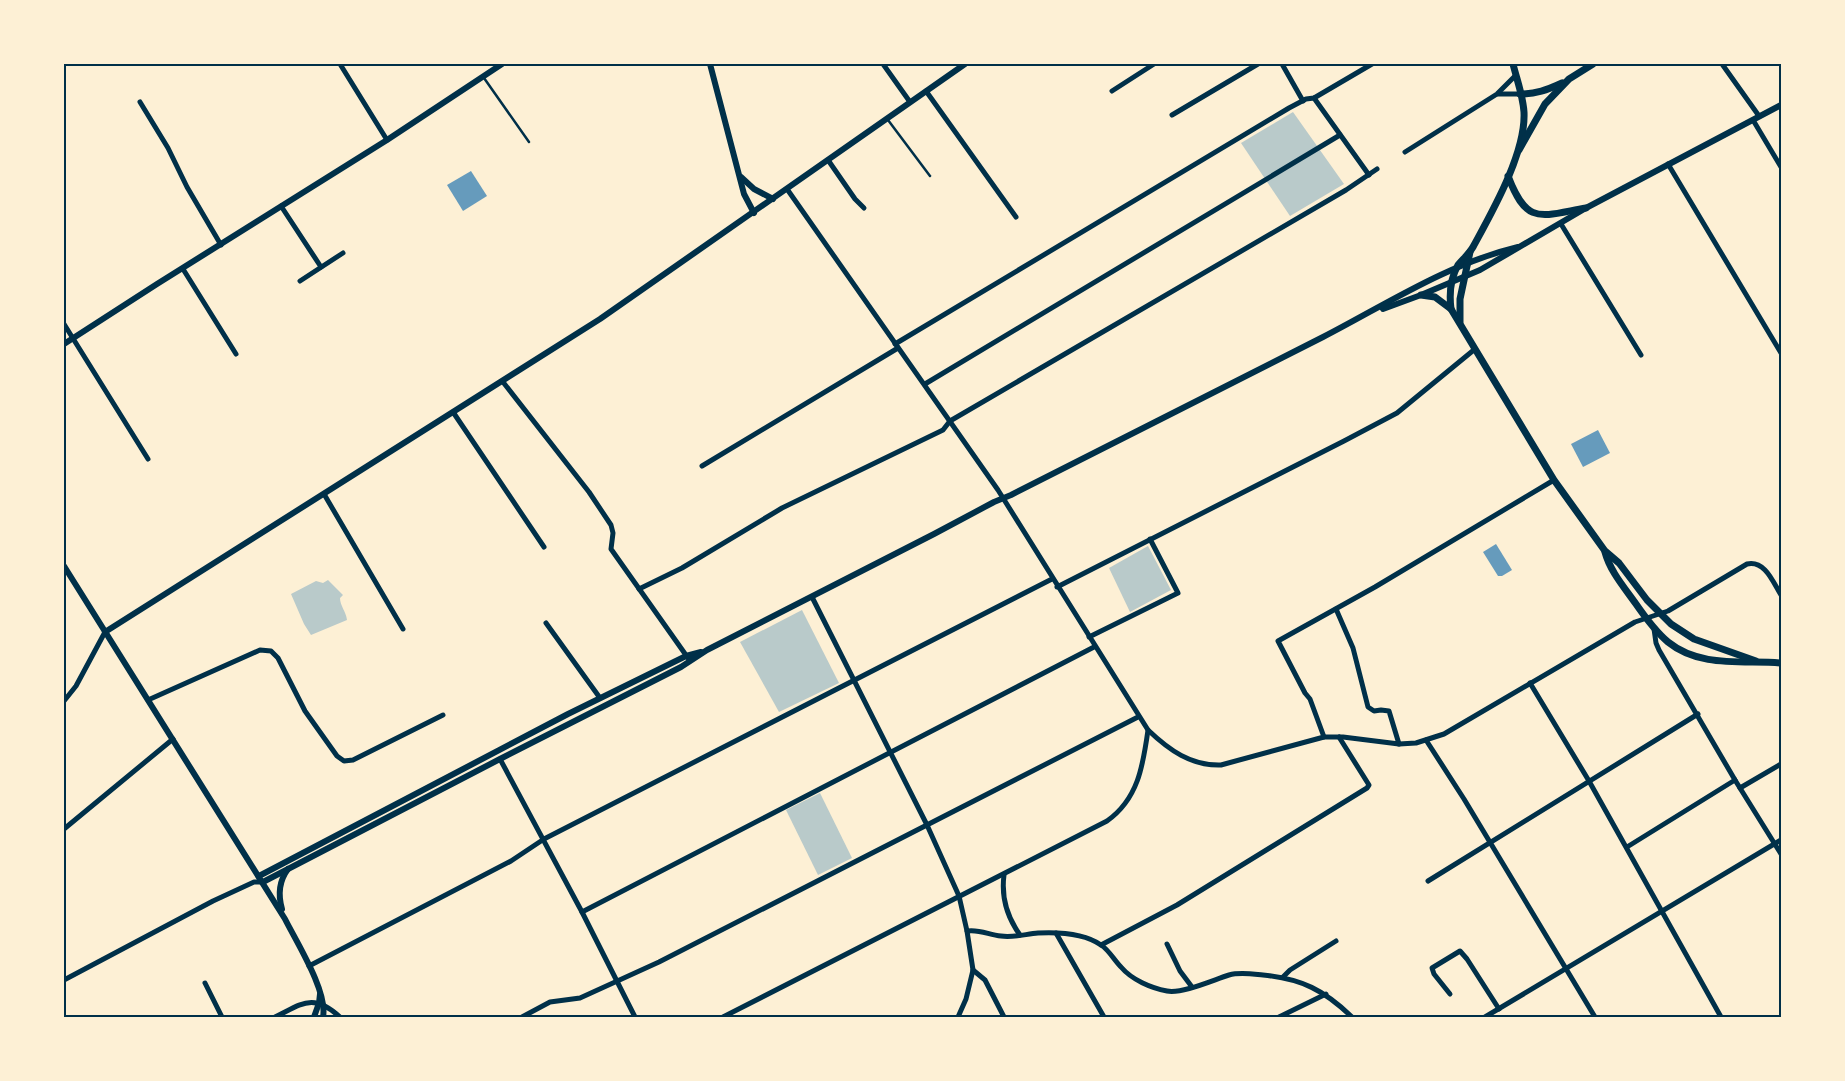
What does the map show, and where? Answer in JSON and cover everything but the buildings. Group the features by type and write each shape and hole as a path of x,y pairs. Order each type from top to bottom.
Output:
{"main road":[{"path":"1513,64 1524,114 1518,153"},
{"path":"1520,94 1533,94 1545,91 1593,64"},
{"path":"1451,309 1449,294 1451,281 1458,265 1470,251 1496,202 1518,153 1545,104 1569,79"},
{"path":"1508,176 1522,205 1532,212 1546,214 1586,208"},
{"path":"1460,322 1460,299 1470,251"},
{"path":"1421,295 1435,297 1451,309 1554,480 1605,551 1619,563 1660,614 1680,631 1694,639 1756,661"},
{"path":"1605,551 1611,568 1646,618 1667,641 1693,656 1704,659 1781,663"}],"street":[{"path":"340,64 387,140"},
{"path":"64,344 387,140 502,64"},
{"path":"710,64 744,194 754,213"},
{"path":"883,64 910,102"},
{"path":"64,701 76,686 105,632 600,319 965,64"},
{"path":"1112,91 1154,64"},
{"path":"1172,115 1258,64"},
{"path":"1282,64 1303,101"},
{"path":"702,466 1303,101 1314,98 1372,64"},
{"path":"1722,64 1756,118 1781,167"},
{"path":"1405,152 1497,94 1516,75"},
{"path":"926,91 1016,217"},
{"path":"1497,94 1520,94"},
{"path":"1314,98 1369,175"},
{"path":"140,102 168,148 187,187 221,245"},
{"path":"1367,314 1421,295 1451,281 1466,277 1502,258 1518,246 1562,224 1586,208 1781,105"},
{"path":"924,384 1340,135"},
{"path":"828,160 855,199 864,208"},
{"path":"1668,164 1781,354"},
{"path":"639,589 682,568 782,508 899,450 940,432 946,428 950,421 1346,190 1377,169"},
{"path":"740,176 754,189 773,199"},
{"path":"786,190 1003,499 1138,717 1148,730 1172,751 1189,760 1207,766 1221,765 1324,737 1399,744 1426,740 1444,734 1635,622 1660,614 1747,564 1753,562 1765,568 1781,595"},
{"path":"281,206 321,267"},
{"path":"1562,224 1641,356"},
{"path":"261,879 548,724 600,698 707,650 812,597 994,502 1367,314 1415,286 1458,265 1518,246"},
{"path":"300,281 344,253"},
{"path":"184,268 236,354"},
{"path":"64,324 148,459"},
{"path":"1057,586 1397,413 1475,349"},
{"path":"503,382 589,492 611,525 613,533 611,549 688,659"},
{"path":"453,412 544,547"},
{"path":"1324,737 1310,699 1278,641 1336,609 1554,480"},
{"path":"324,494 403,628"},
{"path":"1089,637 1178,593 1150,539"},
{"path":"64,566 285,919 309,966 320,993 323,1017"},
{"path":"309,966 502,866 544,839 1052,579"},
{"path":"812,597 927,825 959,896 968,931 973,970 966,999 958,1017"},
{"path":"1336,609 1353,648 1368,707 1374,712 1381,710 1389,712 1399,744"},
{"path":"546,623 600,698"},
{"path":"1654,628 1659,650 1781,854"},
{"path":"582,912 1094,647"},
{"path":"148,700 260,650 266,650 271,651 278,658 305,711 337,756 344,761 353,760 443,715"},
{"path":"64,980 213,901 291,866 554,732 688,659"},
{"path":"1530,683 1589,781 1720,1017"},
{"path":"1428,881 1698,714"},
{"path":"522,1017 550,1002 580,998 659,962 1138,717"},
{"path":"548,724 554,732"},
{"path":"723,1017 1107,822 1124,807 1138,782 1148,730"},
{"path":"1101,945 1177,905 1367,788 1369,785 1339,737"},
{"path":"64,829 173,740"},
{"path":"1426,740 1490,841 1595,1017"},
{"path":"500,759 544,839 635,1017"},
{"path":"1740,788 1781,764"},
{"path":"1626,847 1735,780"},
{"path":"1485,1017 1781,840"},
{"path":"285,919 281,904 280,887 284,875 291,866"},
{"path":"1004,875 1004,904 1010,920 1020,935"},
{"path":"968,931 982,931 1000,936 1056,933 1076,935 1101,945 1125,972 1140,982 1166,991 1174,992 1232,974 1246,973 1283,977 1312,986 1326,994 1352,1017"},
{"path":"1056,933 1104,1017"},
{"path":"1283,977 1290,970 1336,941"},
{"path":"1167,944 1180,971 1192,987"},
{"path":"1450,994 1434,974 1432,968 1460,951 1499,1009"},
{"path":"973,970 984,980 1004,1017"},
{"path":"205,983 222,1017"},
{"path":"1280,1017 1326,994"},
{"path":"274,1017 302,1004 312,1002 321,1004 340,1017"},
{"path":"314,1017 321,1004"}],"lane":[{"path":"484,77 529,142"},
{"path":"887,118 930,176"}],"shaded area":[{"path":"1293,112 1344,184 1290,216 1241,143"},
{"path":"1148,546 1171,590 1130,612 1109,568"},
{"path":"328,580 343,595 340,601 347,620 311,635 291,594 316,581 323,583"},
{"path":"802,610 839,683 779,712 740,642"},
{"path":"820,793 852,858 818,875 786,810"}],"water":[{"path":"471,171 487,196 463,211 447,185"},
{"path":"1598,430 1610,453 1583,467 1571,444"},
{"path":"1496,544 1512,570 1502,576 1498,576 1483,552"}]}
